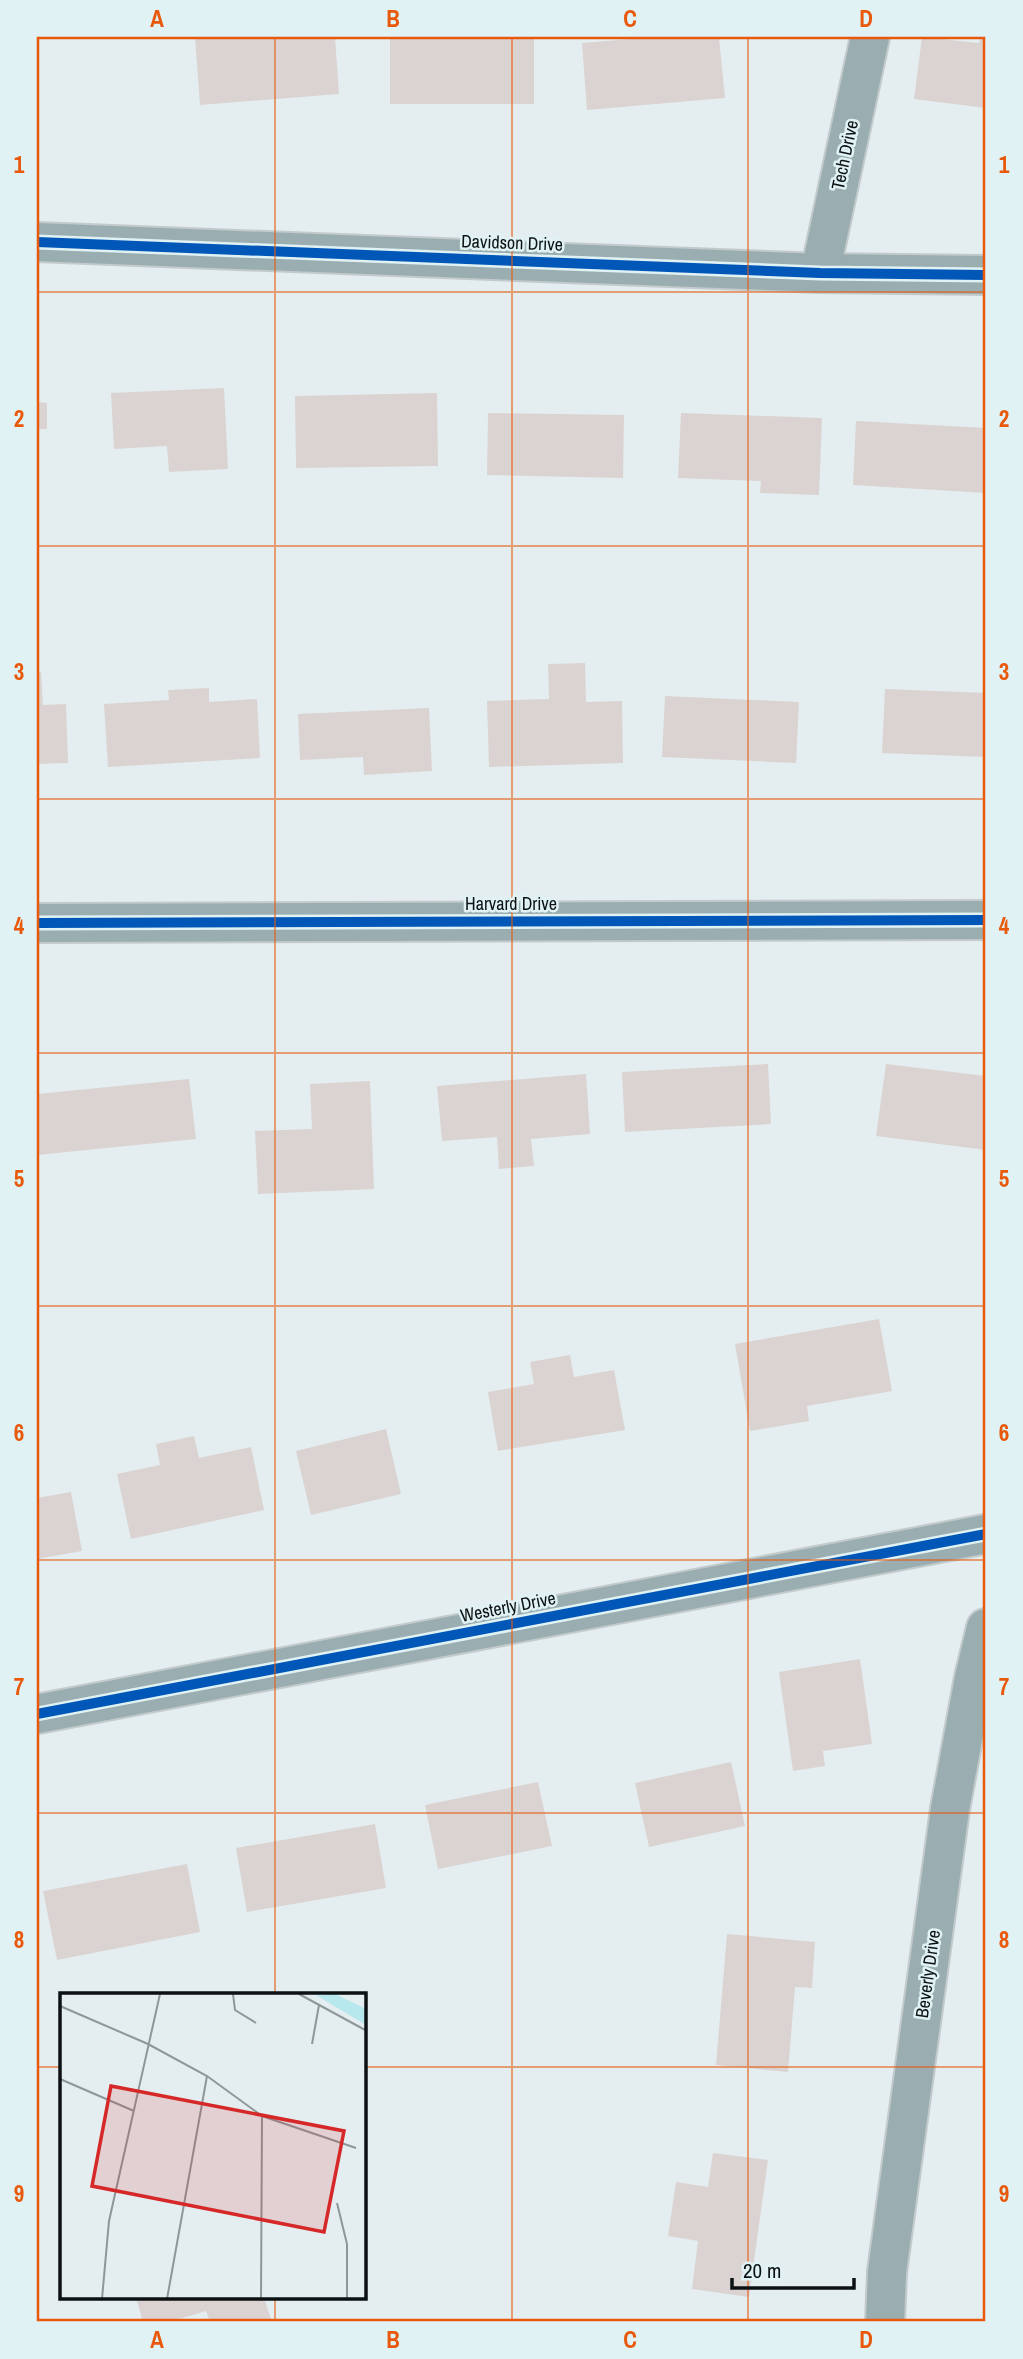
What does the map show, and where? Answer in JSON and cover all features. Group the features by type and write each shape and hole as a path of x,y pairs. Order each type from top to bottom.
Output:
{"street":[{"name":"Tech Drive","path":"820,273 870,37"},
{"name":"Davidson Drive","path":"37,242 820,273 986,275"},
{"name":"Harvard Drive","path":"37,923 986,920"},
{"name":"Westerly Drive","path":"37,1714 986,1535"},
{"name":"Beverly Drive","path":"885,2322 887,2272 950,1809 986,1628"}],"building":[{"path":"195,37 335,37 339,94 200,105"},
{"path":"390,37 534,37 534,104 390,104"},
{"path":"655,37 719,37 725,98 587,110 582,43"},
{"path":"922,37 979,43 980,37 986,37 986,108 914,99"},
{"path":"224,388 228,469 169,472 167,446 114,449 111,393"},
{"path":"437,393 438,466 296,468 295,396"},
{"path":"37,402 47,403 47,429 37,429"},
{"path":"488,413 624,415 623,478 487,475"},
{"path":"681,413 822,418 819,495 760,493 761,481 678,478"},
{"path":"856,421 986,428 986,493 853,485"},
{"path":"585,663 586,702 622,701 623,763 489,767 487,701 549,699 548,664"},
{"path":"37,672 41,672 43,705 66,704 68,763 37,764"},
{"path":"209,688 209,702 257,699 260,758 108,767 104,704 169,700 168,690"},
{"path":"885,689 986,693 986,757 882,753"},
{"path":"665,696 799,702 796,763 662,757"},
{"path":"429,708 432,771 364,775 363,757 300,760 298,714"},
{"path":"768,1064 771,1124 625,1132 622,1072"},
{"path":"886,1064 986,1076 986,1150 876,1136"},
{"path":"586,1074 590,1134 531,1139 534,1166 499,1169 497,1137 442,1141 437,1086"},
{"path":"189,1079 196,1139 37,1155 37,1094"},
{"path":"370,1081 374,1189 258,1194 255,1131 312,1129 310,1084"},
{"path":"879,1319 892,1391 807,1406 809,1421 750,1431 735,1344"},
{"path":"570,1355 574,1377 614,1370 625,1430 498,1451 488,1392 534,1384 530,1362"},
{"path":"386,1429 401,1494 311,1515 296,1451"},
{"path":"194,1436 199,1458 251,1447 264,1510 131,1539 117,1474 160,1465 156,1444"},
{"path":"71,1492 82,1551 37,1559 37,1498"},
{"path":"860,1659 872,1744 823,1751 825,1766 793,1771 779,1672"},
{"path":"731,1762 745,1826 649,1847 635,1783"},
{"path":"538,1782 552,1846 438,1869 425,1805"},
{"path":"375,1824 386,1888 247,1912 236,1848"},
{"path":"187,1864 200,1932 57,1960 43,1891"},
{"path":"727,1934 815,1942 812,1988 795,1987 788,2072 716,2065"},
{"path":"713,2153 768,2160 749,2297 692,2289 698,2241 668,2236 676,2182 708,2187"},
{"path":"137,2300 265,2300 272,2322 210,2322 206,2311 169,2322 143,2322"}],"cycle path":[{"path":"37,242 820,273 986,275"},
{"path":"37,923 986,920"},
{"path":"37,1714 986,1534"}]}
